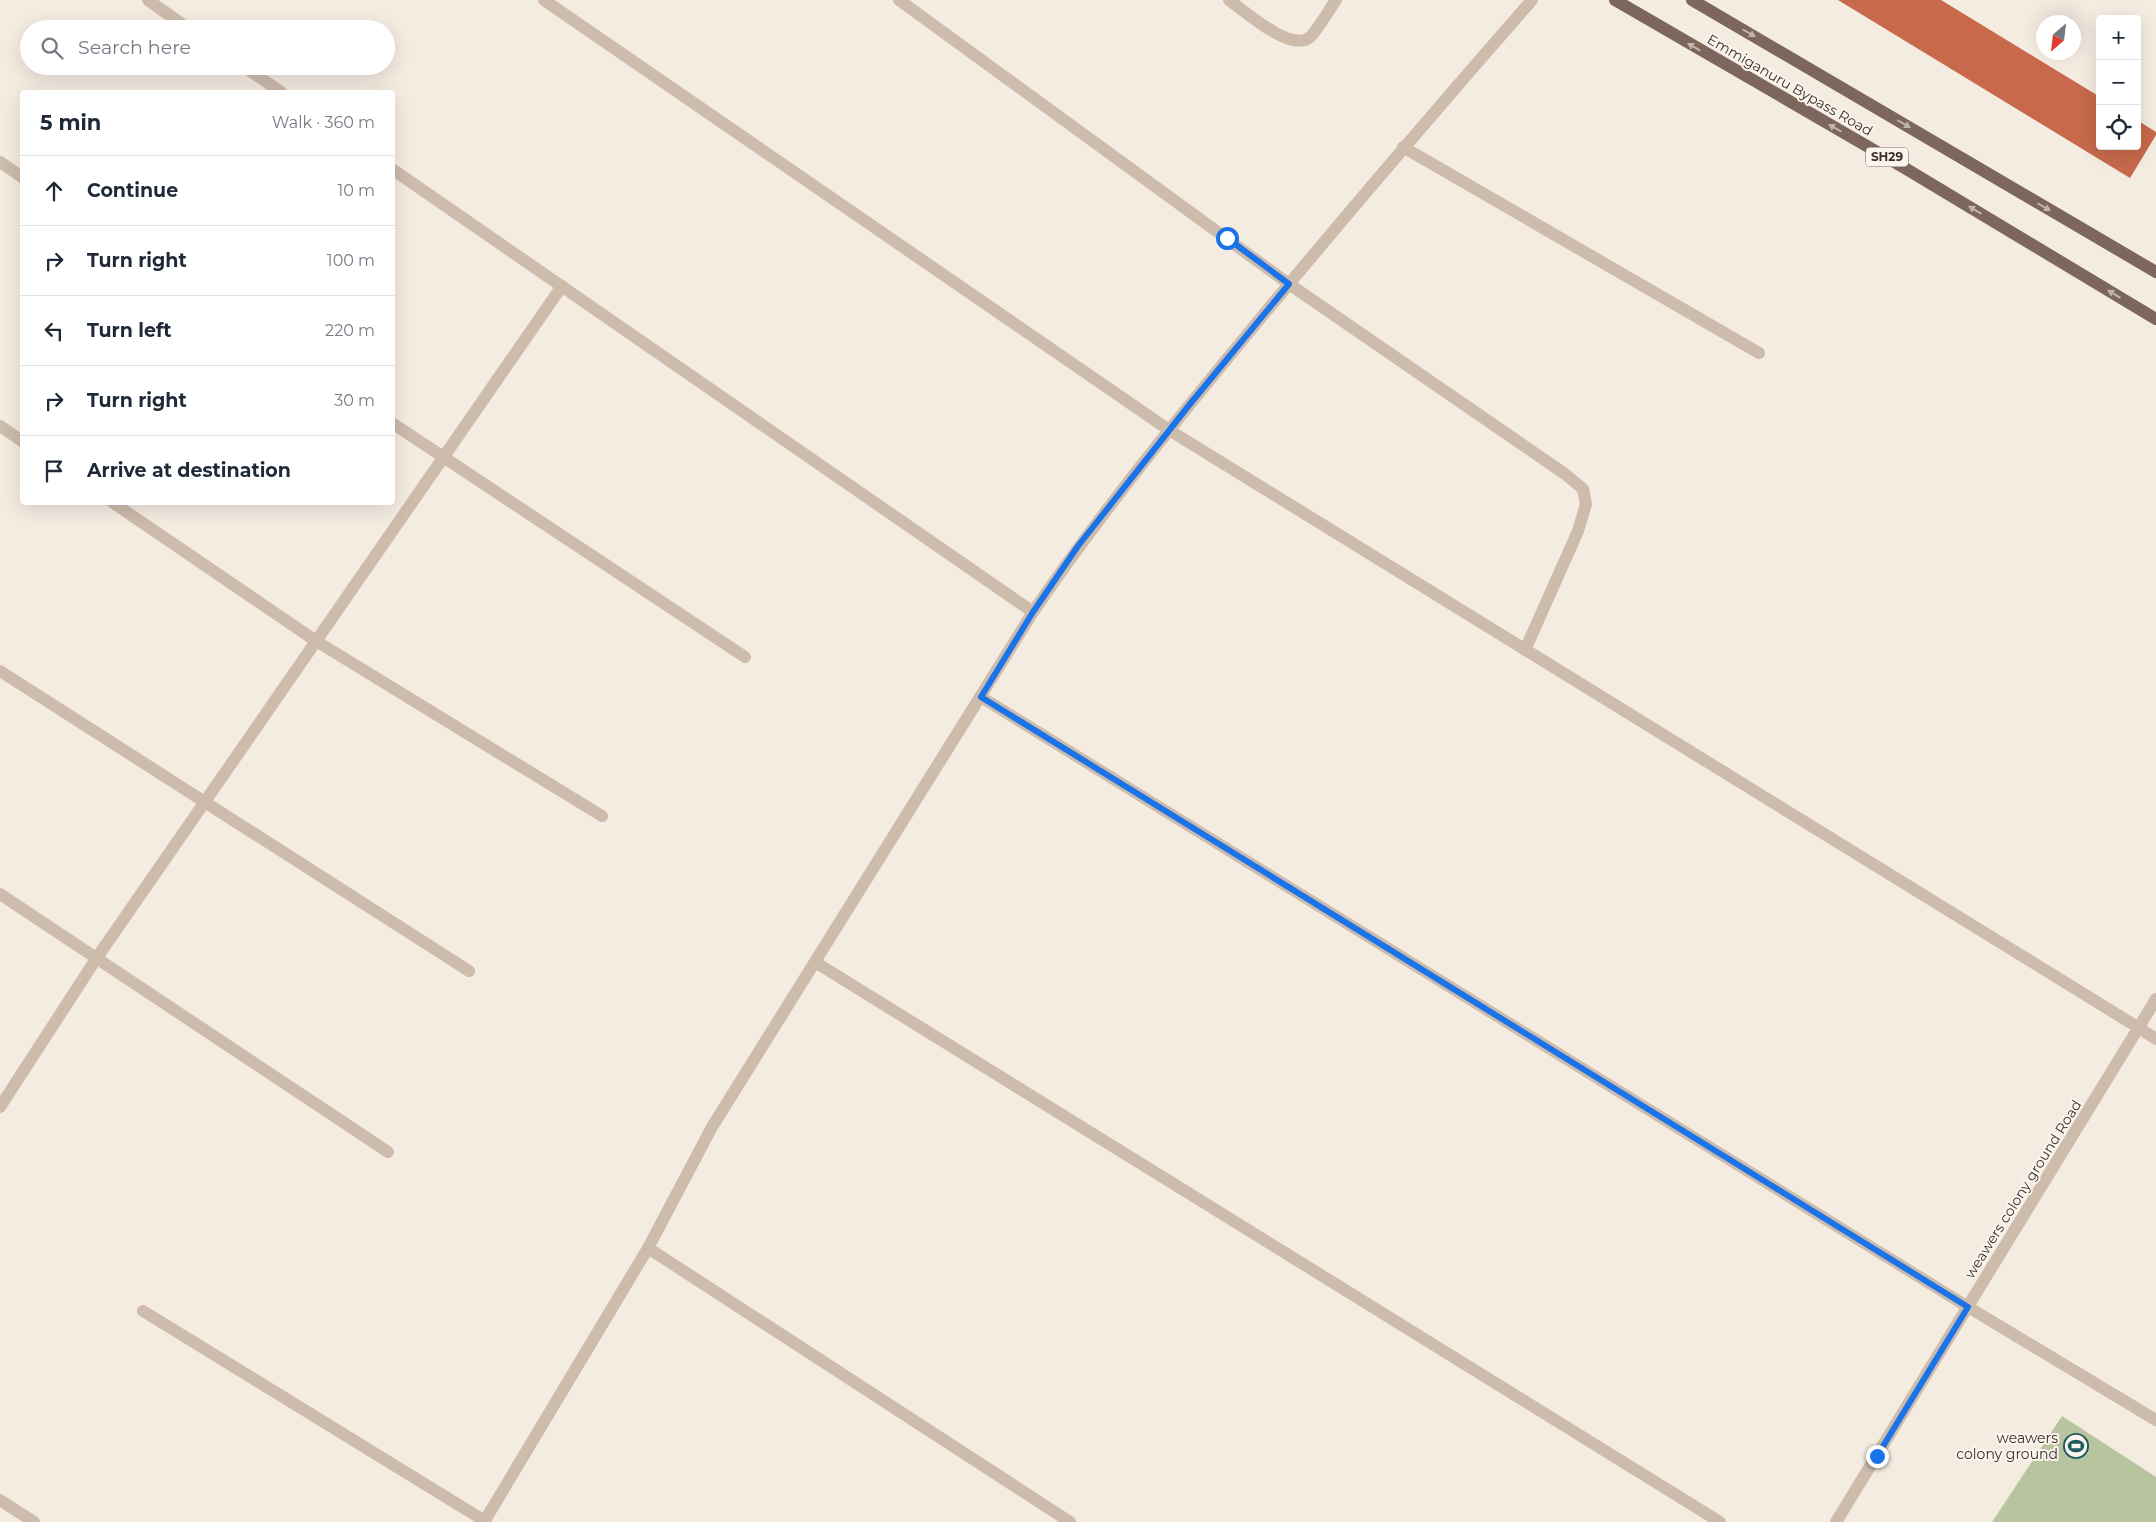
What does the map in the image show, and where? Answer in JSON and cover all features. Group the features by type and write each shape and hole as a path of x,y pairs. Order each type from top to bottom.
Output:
{"main road":[{"name":"Emmiganuru Bypass Road","path":"1615,0 1911,172 2156,319"},
{"name":"SH29","path":"1692,0 2156,272"}],"street":[{"path":"148,0 176,20"},
{"path":"544,0 1169,430 2156,1039"},
{"path":"898,0 1289,284 1566,474 1583,489 1586,504 1578,531 1525,650"},
{"path":"1229,0 1283,38 1298,42 1309,37 1336,0"},
{"path":"143,1311 484,1521 648,1248 712,1127 1033,612 1078,546 1169,430 1289,284 1403,147 1532,0"},
{"path":"257,75 278,90"},
{"path":"1403,147 1759,353"},
{"path":"0,162 20,176"},
{"path":"395,171 1033,612"},
{"path":"0,1107 96,959 562,286"},
{"path":"395,425 744,657"},
{"path":"0,426 20,441"},
{"path":"116,505 316,641 602,816"},
{"path":"0,671 469,972"},
{"path":"981,697 1968,1307 2156,1420"},
{"path":"0,894 388,1152"},
{"path":"815,962 1720,1522"},
{"name":"weawers colony ground Road","path":"1836,1522 2156,999"},
{"path":"648,1248 1070,1522"},
{"path":"0,1500 34,1522"}],"green space":[{"name":"weawers colony ground","path":"2062,1416 2156,1477 2156,1522 1992,1522"}],"building":[{"path":"1838,0 1941,0 2036,58 2036,60 2039,60 2096,95 2096,150 2141,150 2141,123 2156,132 2130,178"}],"place":[{"name":"weawers colony ground","path":"2076,1446"}],"route":[{"path":"1227,238 1289,284 1190,404 1078,546 1033,612 981,697 1968,1307 1877,1456"}]}
